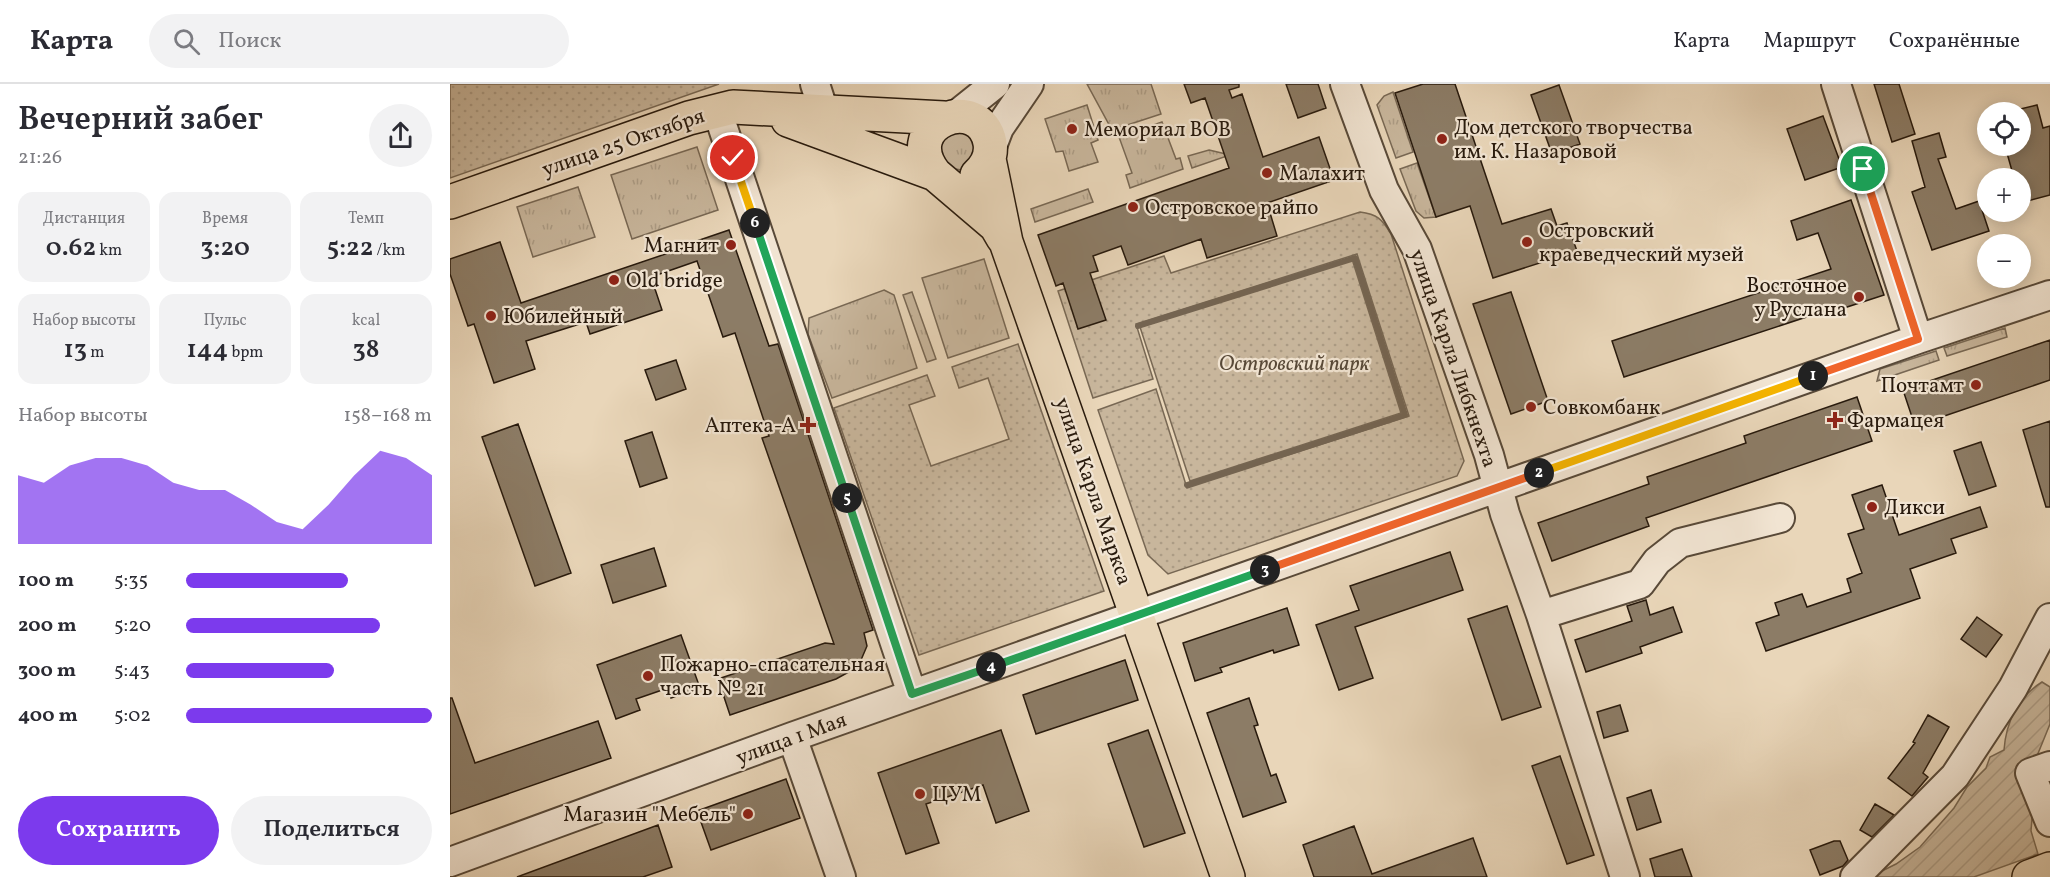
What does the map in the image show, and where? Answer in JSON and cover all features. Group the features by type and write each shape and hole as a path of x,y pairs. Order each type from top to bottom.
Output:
{"main road":[{"name":"улица 25 Октября","path":"450,202 717,110 819,98 949,117"},
{"path":"752,107 940,177 966,181 984,169 990,154"},
{"path":"949,117 976,121 989,138 1006,242 996,226 940,177 925,155 928,133 949,117"},
{"name":"улица Карла Маркса","path":"1006,242 1228,877"},
{"path":"2029,877 2050,869"}],"street":[{"path":"949,117 995,84"},
{"path":"990,154 999,128 1029,84"},
{"name":"улица Карла Либкнехта","path":"1345,84 1384,190 1417,249 1541,615 1625,877"},
{"path":"1836,84 1918,339"},
{"path":"717,110 912,694"},
{"name":"улица 1 Мая","path":"450,862 792,736 1138,616 1918,339 2050,295"},
{"path":"1541,615 1640,584 1657,561 1680,543 1780,518"},
{"path":"1855,877 1955,776 2013,688 2050,618"},
{"path":"792,736 841,877"},
{"path":"2050,766 2030,773 2050,822"}],"green space":[{"path":"450,84 719,84 450,178"},
{"path":"1087,84 1151,84 1161,114 1112,130"},
{"path":"1393,92 1413,152 1396,158 1377,105 1384,96"},
{"name":"Мемориал ВОВ","path":"1087,105 1098,140 1091,143 1098,162 1069,171 1063,151 1056,152 1045,119"},
{"path":"1162,122 1176,159 1180,158 1183,169 1130,188 1126,175 1132,173 1119,137"},
{"path":"963,128 979,149 962,170 948,168 936,145 939,138"},
{"path":"697,147 718,210 632,239 611,175"},
{"path":"1209,150 1230,155 1192,168 1188,156"},
{"path":"1417,163 1436,217 1424,218 1416,211 1400,169"},
{"path":"578,187 595,237 533,257 517,207"},
{"path":"1088,189 1093,202 1035,222 1031,209"},
{"path":"1360,212 1378,218 1391,234 1464,461 1457,476 1168,574 1148,555 1098,410 1156,389 1187,488 1409,416 1357,254 1136,324 1153,379 1093,398 1058,291 1164,256 1171,273"},
{"path":"984,259 1009,338 948,358 922,278"},
{"name":"Островский парк","path":"1352,259 1401,413 1190,481 1140,327"},
{"path":"884,290 894,295 917,368 832,398 808,334 809,318"},
{"path":"912,292 936,359 927,362 903,295"},
{"path":"2005,328 2007,337 1947,356 1944,348"},
{"path":"1018,344 1104,591 919,655 834,408 927,375 935,396 909,405 931,466 1009,439 988,378 959,388 952,367"},
{"path":"1936,351 1939,360 1877,381 1880,369"},
{"path":"2042,682 2050,687 2050,724 2037,756 2031,831 2038,854 1974,877 1870,877 1896,864 1920,847 1954,808 1967,787 1986,768 1990,757 2004,750 2007,730 2015,711 2026,695"}],"building":[{"path":"1184,84 1239,84 1239,87 1229,90 1232,98 1242,94 1263,157 1319,137 1334,180 1267,203 1277,236 1207,258 1201,239 1128,265 1121,246 1093,256 1098,271 1090,273 1106,320 1078,329 1063,283 1056,286 1038,235 1229,168 1205,98 1191,103"},
{"path":"1286,84 1318,84 1326,108 1298,118"},
{"name":"Дом детского творчества им. К. Назаровой","path":"1423,84 1455,84 1502,224 1551,209 1557,226 1567,223 1577,251 1493,278 1470,206 1436,217 1395,93"},
{"path":"1874,84 1899,84 1915,134 1892,142"},
{"path":"1559,85 1580,144 1552,154 1531,95"},
{"path":"2037,105 2043,128 2050,126 2050,195 2031,200 2031,168 2011,168 2008,156 2031,156 2031,106"},
{"path":"1823,116 1842,167 1805,180 1787,129"},
{"path":"1939,133 1946,157 1938,159 1956,209 1977,202 1977,222 1986,222 1989,231 1932,250 1912,192 1925,187 1912,141"},
{"path":"1851,200 1884,295 1844,308 1843,305 1624,377 1612,341 1831,269 1818,233 1797,240 1791,221"},
{"path":"729,230 769,346 778,344 873,630 864,633 867,646 858,667 836,679 730,715 718,679 825,643 834,644 762,438 769,436 735,333 723,337 697,261 651,277 662,310 590,334 586,322 526,341 535,369 494,383 474,324 468,326 450,274 450,259 500,242 521,303 692,245 691,243"},
{"path":"1511,292 1548,401 1511,414 1473,304"},
{"name":"Почтамт","path":"2050,340 2050,380 1915,426 1903,390"},
{"path":"676,360 686,389 656,400 645,370"},
{"path":"1857,397 1872,441 1646,518 1649,526 1552,561 1538,523 1649,484 1647,477 1746,443 1744,436"},
{"path":"2050,421 2050,507 2046,507 2023,430"},
{"path":"518,424 571,573 535,586 482,437"},
{"path":"652,432 667,478 640,487 625,441"},
{"path":"1981,442 1996,486 1969,495 1954,451"},
{"path":"1882,485 1899,535 1980,507 1987,527 1951,539 1956,553 1910,569 1920,598 1766,651 1756,623 1779,615 1775,603 1802,594 1807,607 1851,592 1847,579 1862,573 1848,534 1864,529 1852,495"},
{"path":"654,548 666,586 613,603 601,565"},
{"path":"1450,552 1463,590 1355,627 1373,678 1339,690 1316,625 1359,610 1350,586"},
{"path":"1646,600 1650,615 1673,607 1682,632 1640,647 1642,653 1586,672 1575,640 1632,621 1627,606"},
{"path":"1507,606 1541,707 1502,720 1468,619"},
{"path":"1287,608 1299,645 1274,653 1273,650 1220,668 1222,672 1195,681 1183,643"},
{"path":"1977,617 2002,635 1986,657 1961,639"},
{"name":"Пожарно-спасательная часть № 21","path":"681,635 700,688 671,698 668,688 636,699 640,710 616,719 597,665"},
{"path":"1125,660 1138,700 1036,734 1023,695"},
{"path":"450,698 452,698 475,763 598,721 611,758 450,814"},
{"path":"1249,698 1258,725 1254,726 1271,776 1276,774 1286,802 1243,817 1207,713"},
{"path":"1620,705 1628,731 1604,738 1597,712"},
{"path":"1928,715 1949,727 1923,773 1928,777 1912,796 1888,778 1915,743 1913,742"},
{"name":"ЦУМ","path":"1001,730 1029,811 996,823 983,785 926,804 939,843 906,854 878,773"},
{"path":"1148,730 1185,833 1144,847 1108,744"},
{"path":"1560,756 1594,855 1567,864 1532,766"},
{"name":"Магазин \"Мебель\"","path":"786,779 800,818 711,850 697,811"},
{"path":"1651,790 1661,822 1637,830 1627,798"},
{"path":"1875,804 1894,815 1872,837 1860,830"},
{"path":"658,825 672,867 643,877 517,877"},
{"path":"1354,826 1372,874 1473,838 1487,877 1314,877 1303,845"},
{"path":"1840,841 1848,860 1843,866 1820,875 1810,850"},
{"path":"1682,849 1692,877 1655,877 1650,859"}],"waterway":[{"path":"1138,326 1355,258 1405,415 1187,485"}],"place":[{"name":"Мемориал ВОВ","path":"1072,129"},
{"name":"Дом детского творчества им. К. Назаровой","path":"1442,139"},
{"name":"Малахит","path":"1267,173"},
{"name":"Островское райпо","path":"1133,207"},
{"name":"Островский краеведческий музей","path":"1527,242"},
{"name":"Магнит","path":"731,245"},
{"name":"Old bridge","path":"614,280"},
{"name":"Восточное у Руслана","path":"1859,297"},
{"name":"Юбилейный","path":"491,316"},
{"name":"Почтамт","path":"1976,385"},
{"name":"Совкомбанк","path":"1531,407"},
{"name":"Фармацея","path":"1835,420"},
{"name":"Аптека-А","path":"808,425"},
{"name":"Дикси","path":"1872,507"},
{"name":"Пожарно-спасательная часть № 21","path":"648,676"},
{"name":"ЦУМ","path":"920,794"},
{"name":"Магазин \"Мебель\"","path":"748,814"}],"route":[{"path":"733,158 912,694 1918,339 1863,169"}]}
